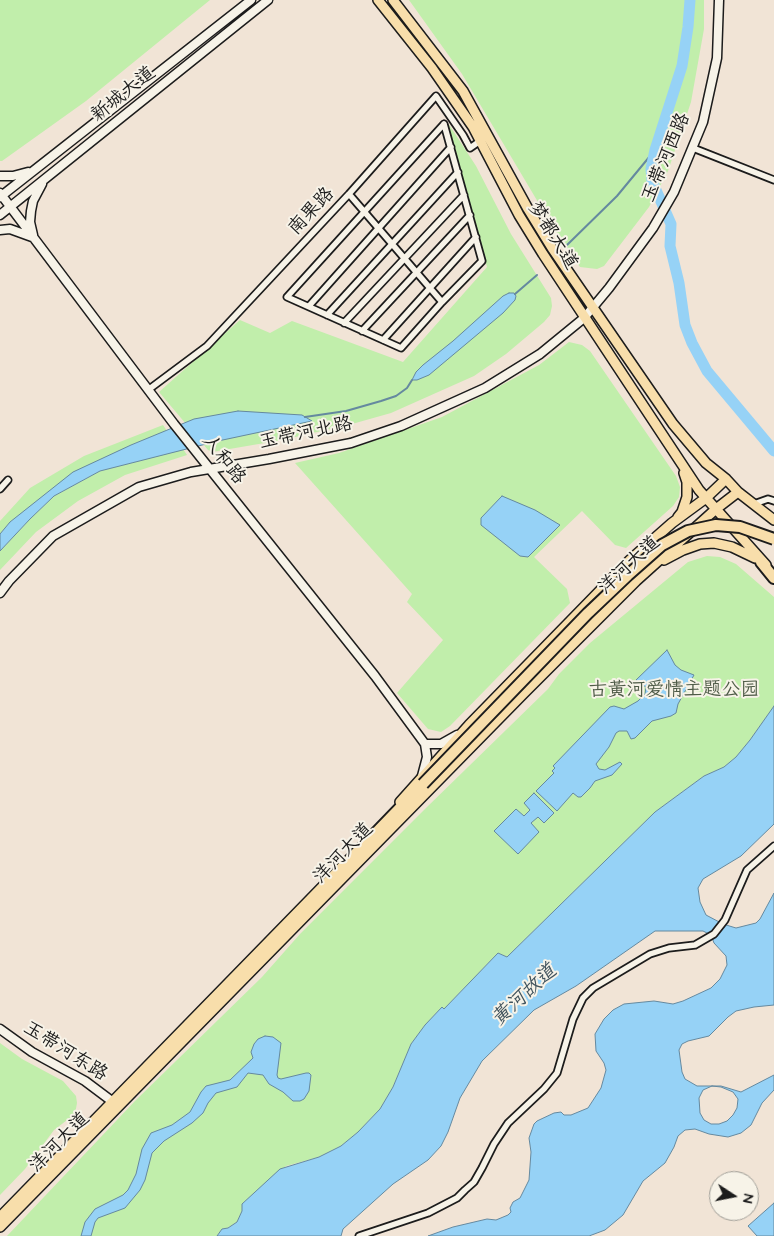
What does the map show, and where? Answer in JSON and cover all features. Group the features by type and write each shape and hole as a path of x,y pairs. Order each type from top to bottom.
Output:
{"highway":[{"path":"367,842 423,780 588,614 662,545 688,531 716,524 740,527 774,538"},
{"path":"761,562 774,578"}],"main road":[{"name":"梦都大道","path":"378,0 432,68 473,127 519,215 584,318 706,498"},
{"name":"梦都大道","path":"393,0 463,91 528,210 568,273 672,424 706,463 726,479"},
{"path":"672,523 682,512 688,497 687,482 676,454"},
{"path":"726,479 738,492 774,520"},
{"name":"洋河大道","path":"423,780 465,729 630,560 672,523 706,498 726,479"},
{"name":"洋河大道","path":"0,1227 523,694 651,568 716,509 738,492"},
{"path":"706,498 761,562"},
{"path":"651,568 683,550 700,544 714,543 732,547 761,562 774,572"},
{"name":"洋河大道","path":"0,1217 367,842"}],"street":[{"name":"新城大道","path":"1,195 251,0"},
{"name":"新城大道","path":"0,215 268,0"},
{"name":"玉带河西路","path":"592,308 610,288 653,228 674,192 693,148 703,122 717,58 720,0"},
{"name":"南果路","path":"148,390 208,346 350,194 436,96 470,148 480,141"},
{"path":"444,124 451,147 482,261 401,348 287,296 444,124"},
{"path":"308,306 451,147"},
{"path":"693,148 774,180"},
{"path":"47,160 56,171"},
{"path":"0,176 23,174 38,167"},
{"path":"327,315 458,172"},
{"path":"33,237 30,222 31,211 33,201 44,181"},
{"path":"350,194 442,302"},
{"name":"人和路","path":"1,195 174,424 374,676 425,744"},
{"path":"344,323 464,195"},
{"path":"362,331 470,215"},
{"path":"0,230 10,229 33,237"},
{"path":"383,340 476,237"},
{"name":"玉带河北路","path":"0,593 9,581 54,536 139,486 191,472 351,443 401,426 485,388 540,354 584,318 592,308"},
{"path":"0,489 8,480"},
{"path":"754,504 768,499 774,501"},
{"path":"423,780 427,757 425,744 444,743 465,729"},
{"path":"359,1236 428,1213 457,1198 474,1182 508,1124 544,1089 557,1073 573,1019 583,998 593,988 650,954 669,948 695,946 719,930 747,870 774,846"},
{"name":"玉带河东路","path":"0,1029 32,1052 85,1081 113,1102"}],"green space":[{"path":"0,0 210,0 86,101 0,161"},
{"path":"409,0 704,0 704,29 691,102 668,171 649,207 604,266 597,269 580,267 551,224 462,74"},
{"path":"448,123 476,166 511,234 551,298 550,315 506,354 474,376 391,413 282,440 212,452 208,450 159,392 240,320 270,333 292,321 403,362 487,267"},
{"path":"569,342 582,345 590,351 676,476 680,487 679,497 673,506 626,548 615,545 582,511 534,557 567,589 570,603 450,726 441,732 428,729 397,693 443,640 407,602 412,594 295,463 339,453 442,417 539,365"},
{"path":"163,425 167,431 131,445 10,522 0,534 0,521 30,488 84,456"},
{"path":"183,449 187,455 125,475 78,501 36,532 0,570 0,551 54,496 100,471"},
{"name":"古黄河爱情主题公园","path":"707,556 720,557 736,564 774,597 774,706 736,757 724,767 704,776 655,812 507,957 498,953 444,1009 442,1007 411,1044 393,1087 380,1109 358,1132 341,1146 319,1157 286,1166 242,1204 242,1211 237,1222 228,1228 222,1229 217,1236 7,1236 135,1101 262,977 300,934 548,689 559,674 590,643 688,562"},
{"path":"0,1043 22,1059 63,1081 76,1096 77,1103 75,1114 54,1130 25,1169 0,1195"}],"water":[{"path":"514,293 516,296 515,300 503,313 429,375 412,380 416,372 423,365 503,296"},
{"path":"238,411 302,415 312,421 218,441 100,471 54,496 0,551 0,534 10,522 73,472 194,419"},
{"path":"502,496 535,510 560,525 528,557 520,556 481,525 481,518"},
{"path":"667,650 675,665 681,670 694,675 678,704 676,713 652,721 635,738 631,739 627,731 616,733 609,747 596,764 599,769 605,770 620,762 622,764 612,775 595,781 581,797 573,793 557,811 536,791 554,773 552,771 555,768 553,766 610,707 614,706 624,709 638,701 645,694 646,687 636,680"},
{"name":"黄河故道","path":"774,706 774,824 741,856 703,879 698,888 700,902 706,915 736,928 756,923 774,893 774,1005 736,1011 709,1036 688,1041 682,1044 679,1050 682,1072 685,1079 697,1086 712,1086 721,1086 741,1092 774,1075 774,1090 762,1103 751,1125 741,1133 728,1137 709,1134 695,1129 685,1130 678,1136 665,1163 643,1181 623,1215 605,1230 589,1236 428,1236 453,1227 487,1219 496,1220 511,1212 510,1208 513,1202 520,1198 529,1180 531,1152 529,1138 534,1124 554,1113 561,1112 564,1115 571,1115 588,1108 601,1088 606,1070 596,1051 595,1034 604,1019 613,1010 624,1004 654,1001 673,1004 711,988 720,979 727,965 726,956 714,943 711,935 703,931 655,931 576,986 534,1010 482,1061 460,1098 441,1146 428,1160 393,1184 343,1229 341,1236 217,1236 222,1229 228,1228 237,1222 242,1211 242,1204 280,1169 319,1157 341,1146 358,1132 380,1109 393,1087 411,1044 442,1007 444,1009 498,953 507,957 655,812 704,776 724,767 736,757","holes":["712,1086 721,1087 733,1092 738,1099 737,1108 727,1121 711,1124 704,1120 700,1113 699,1098 703,1090"]},
{"path":"534,793 554,813 544,823 538,817 531,823 539,832 518,854 494,831 516,809 524,816 530,810 524,803"},
{"path":"265,1036 273,1037 281,1043 278,1078 281,1079 306,1073 311,1075 309,1091 304,1099 293,1101 283,1092 269,1084 263,1075 248,1073 237,1087 216,1093 203,1113 192,1123 164,1141 152,1153 145,1180 140,1190 125,1208 98,1218 91,1236 81,1236 85,1222 95,1209 123,1195 128,1190 136,1174 142,1149 151,1133 172,1125 190,1112 206,1086 230,1080 253,1058 251,1052 254,1044 258,1039"},
{"path":"774,1203 774,1236 757,1236 748,1226 754,1221 759,1221 759,1216"}],"waterway":[{"path":"690,0 682,66 655,150 651,169 652,181 671,224 670,246 679,283 685,325 692,343 707,371 774,451"},
{"path":"566,246 617,196 655,150"},
{"path":"515,294 537,275"},
{"path":"305,417 346,411 396,396 407,388 412,380"}]}
